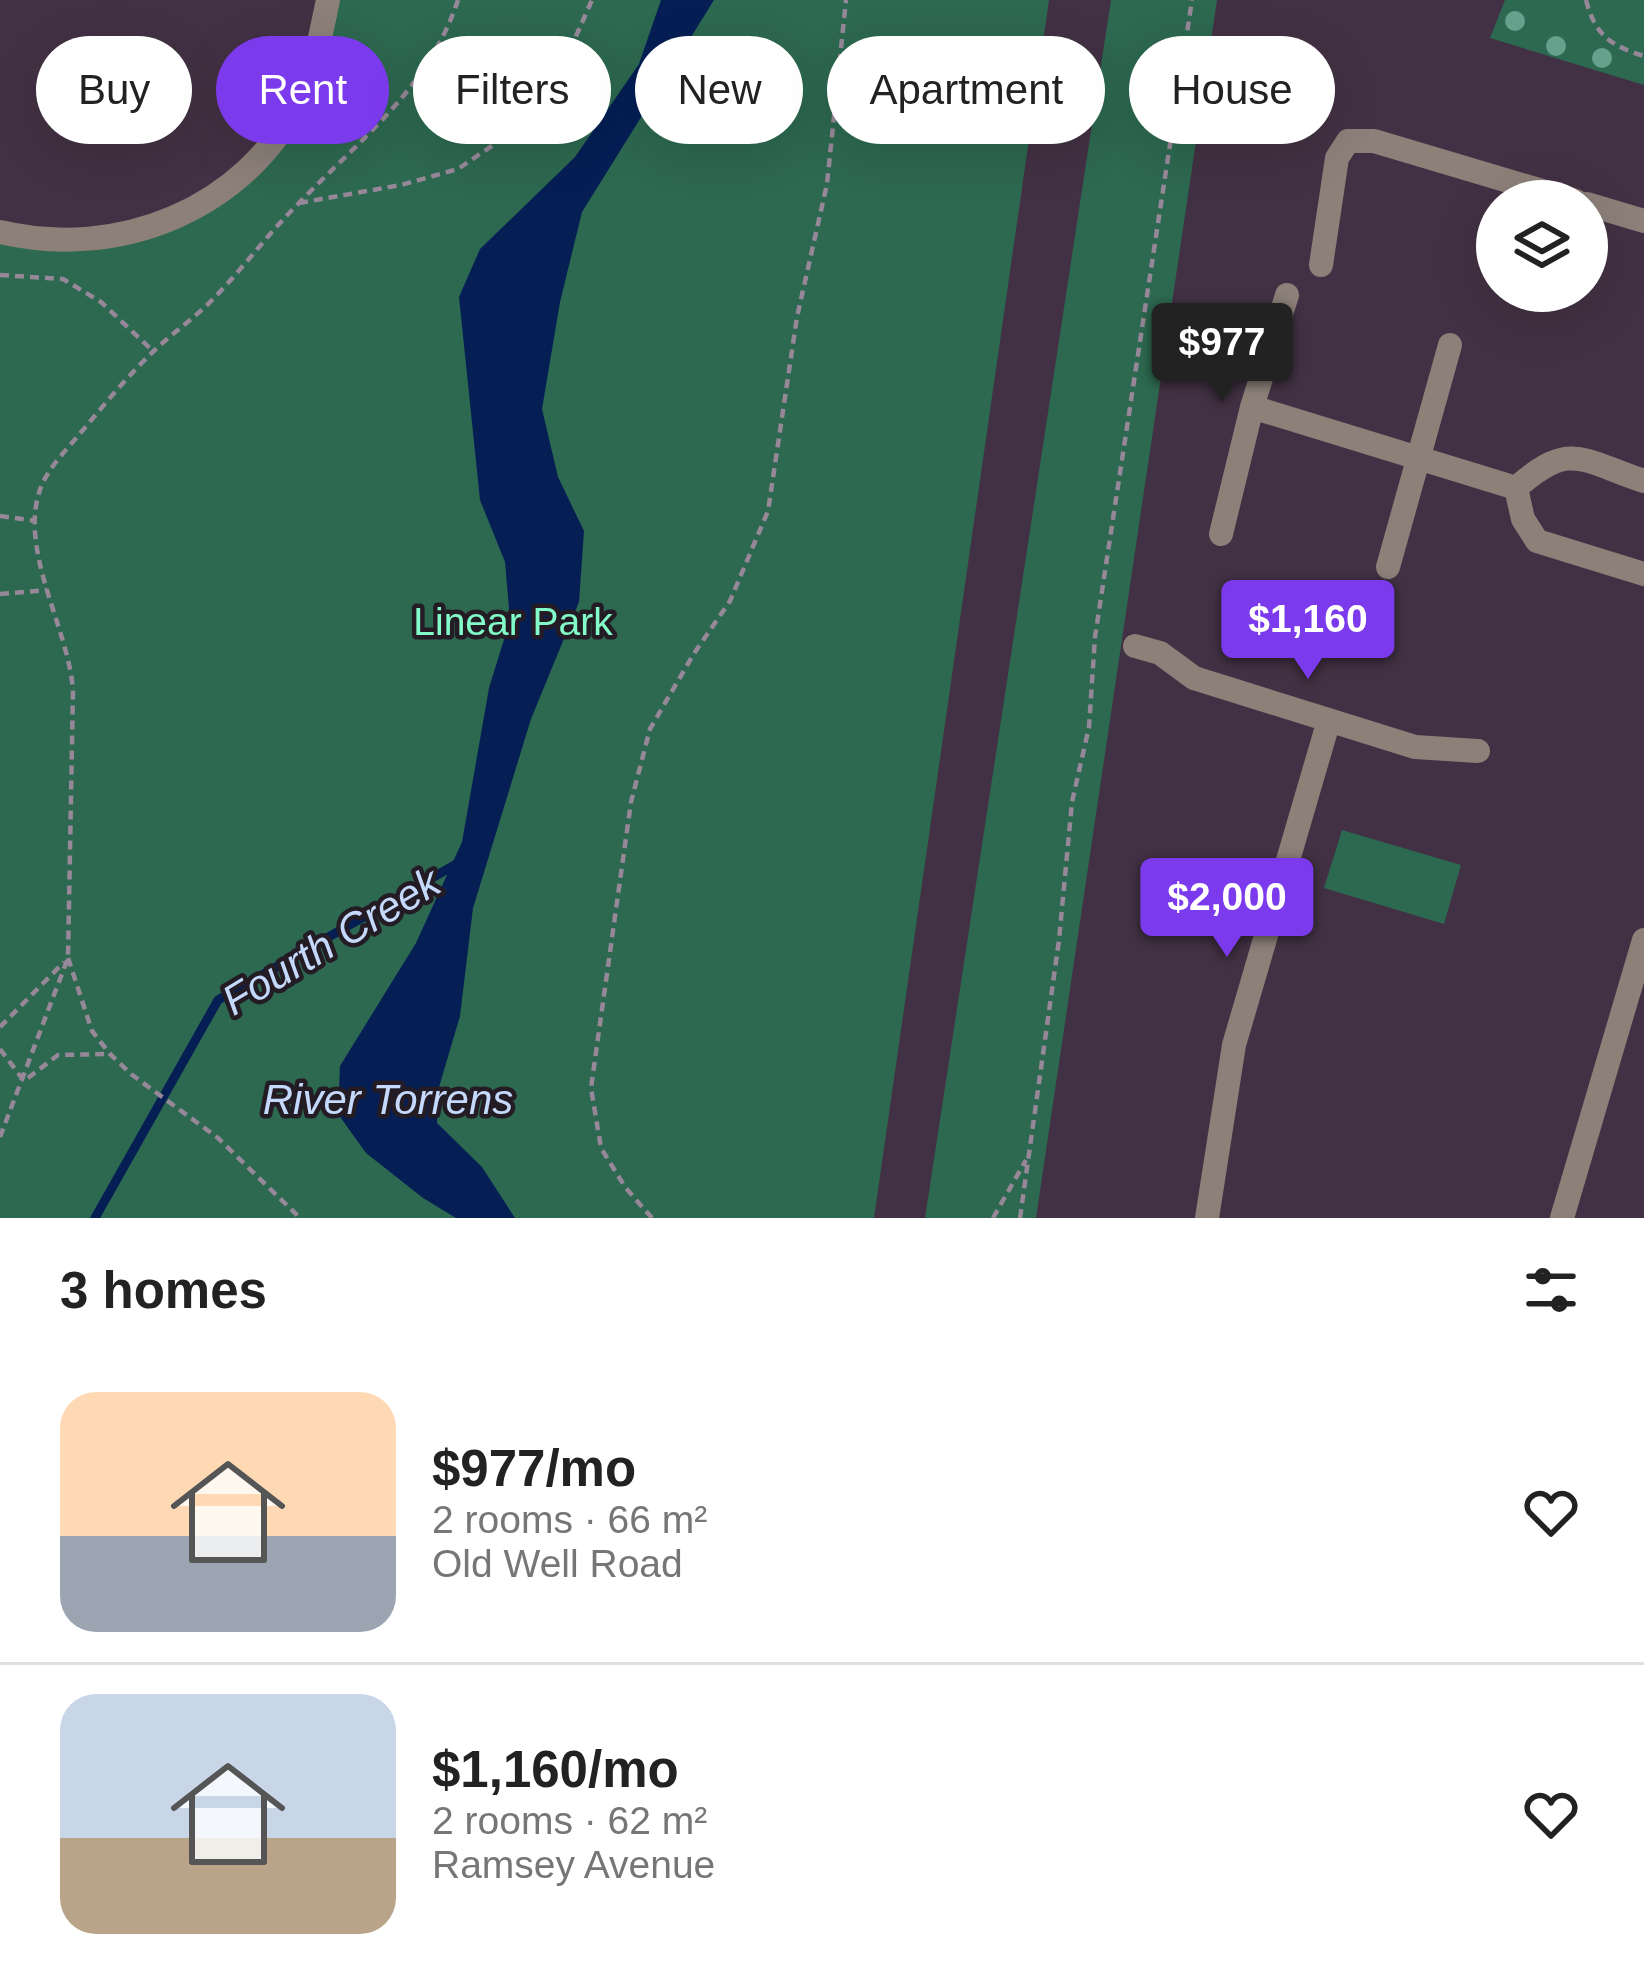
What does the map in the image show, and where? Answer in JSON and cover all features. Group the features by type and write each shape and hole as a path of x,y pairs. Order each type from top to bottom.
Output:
{"street":[{"path":"0,232 48,241 134,233 191,211 236,180 270,145 299,99 317,53 328,0"},
{"path":"1321,265 1337,158 1348,141 1374,141 1505,180"},
{"path":"1608,210 1644,221"},
{"path":"1221,534 1252,407 1287,296"},
{"path":"1388,567 1450,345"},
{"path":"1252,407 1516,488"},
{"path":"1516,488 1543,464 1568,455 1644,481"},
{"path":"1516,488 1523,519 1537,541 1644,574"},
{"path":"1135,646 1160,653 1194,678 1414,747 1478,751"},
{"path":"1207,1218 1234,1045 1329,720"},
{"path":"1562,1218 1632,1022 1644,940"}],"path":[{"path":"0,1137 68,958 73,691 71,664 40,566 36,521 41,488 60,457 153,351 206,306 298,203 365,142 419,78 449,27 458,0"},
{"path":"298,203 458,169 524,124 557,79 592,0"},
{"path":"652,1218 601,1148 591,1088 631,802 650,729 730,601 769,511 797,317 827,184 846,0"},
{"path":"1019,1218 1059,940 1072,802 1088,727 1095,637 1192,0"},
{"path":"1586,0 1599,34 1615,47 1644,56"},
{"path":"0,275 63,279 101,302 153,351"},
{"path":"0,516 36,521"},
{"path":"0,594 47,590"},
{"path":"0,1028 68,958"},
{"path":"68,958 92,1031 110,1054 249,1166 300,1218"},
{"path":"0,1049 24,1081"},
{"path":"24,1081 58,1055 110,1054"},
{"path":"993,1218 1028,1155"}],"green space":[{"name":"Linear Park","path":"336,0 1049,0 1044,36 827,36 827,144 1028,144 874,1218 0,1218 0,230 134,233 258,166 268,144 389,144 389,36 319,36"},
{"path":"1111,0 1217,0 1212,36 1129,36 1129,144 1196,144 1036,1218 925,1218 1089,144 1105,144 1105,39"},
{"path":"1505,0 1644,0 1644,85 1490,38"},
{"path":"1342,830 1461,865 1444,924 1324,888"}],"water":[{"name":"River Torrens","path":"661,0 714,0 692,36 649,36"},
{"name":"River Torrens","path":"635,70 635,127 582,212 560,302 542,409 558,477 584,531 579,602 531,719 473,908 460,1016 439,1087 437,1123 482,1167 515,1218 456,1218 366,1153 338,1114 340,1066 416,943 462,842 489,688 510,620 505,562 480,500 459,297 480,249 584,144 611,144 611,105"}],"waterway":[{"name":"Fourth Creek","path":"95,1218 218,1000 460,862"}]}
